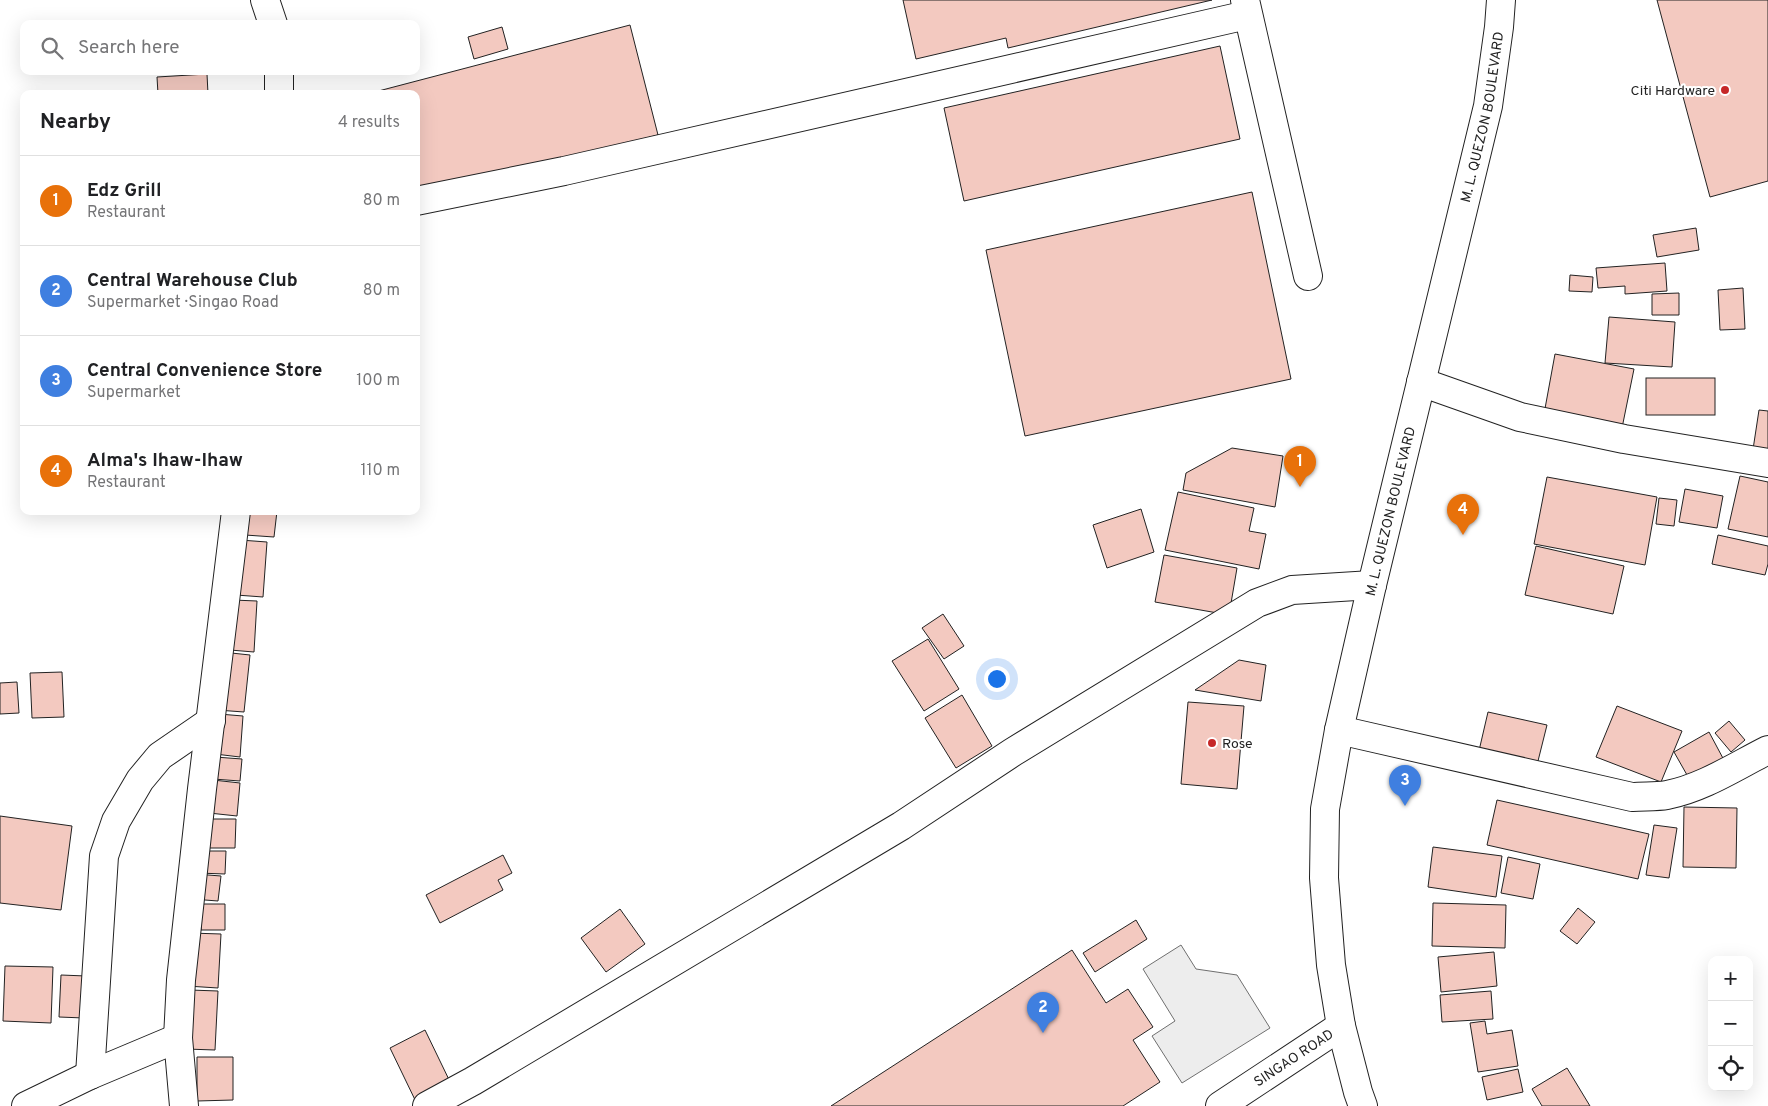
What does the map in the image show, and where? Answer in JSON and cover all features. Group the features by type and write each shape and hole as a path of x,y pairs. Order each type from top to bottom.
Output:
{"main road":[{"path":"264,0 271,20"},
{"name":"M. L. QUEZON BOULEVARD","path":"1363,1106 1341,1026 1331,965 1324,878 1325,808 1339,730 1372,585 1488,106 1501,0"},
{"path":"420,200 564,171 1246,7 1308,276"},
{"path":"279,75 279,90"},
{"path":"1421,382 1520,417 1624,439 1768,463"},
{"path":"184,1106 178,1038 181,980 236,515"},
{"path":"427,1106 473,1081 901,826 1013,752 1257,603 1292,590 1372,585"},
{"path":"90,1074 104,856 116,821 140,780 160,756 211,721"},
{"path":"1339,730 1632,797 1667,795 1688,789 1768,750"},
{"name":"SINGAO ROAD","path":"1220,1106 1341,1026"},
{"path":"26,1106 90,1074 178,1038"}],"shaded area":[{"path":"1181,945 1196,969 1237,975 1270,1028 1182,1083 1152,1036 1175,1021 1143,969"}],"building":[{"path":"903,0 1212,0 1008,48 1006,38 916,59"},
{"name":"Citi Hardware","path":"1657,0 1768,0 1768,181 1710,197"},
{"path":"630,25 658,135 420,197 420,90 382,90"},
{"path":"502,27 508,49 474,59 468,37"},
{"path":"1220,46 1240,139 964,201 944,108"},
{"path":"207,75 208,90 158,90 157,77"},
{"path":"1252,192 1291,379 1025,436 986,250"},
{"path":"1696,228 1699,250 1657,257 1653,235"},
{"path":"1665,263 1667,291 1625,294 1625,286 1598,288 1596,268"},
{"path":"1570,275 1593,277 1592,292 1569,291"},
{"path":"1743,288 1745,329 1720,330 1718,290"},
{"path":"1679,293 1679,315 1652,315 1652,294"},
{"path":"1609,317 1675,322 1672,367 1605,363"},
{"path":"1555,354 1634,369 1622,428 1544,414"},
{"path":"1646,378 1715,378 1715,415 1646,415"},
{"path":"1759,410 1768,411 1768,459 1752,456"},
{"path":"1232,448 1283,456 1275,507 1183,490 1186,473"},
{"path":"1740,476 1768,482 1768,537 1728,529"},
{"path":"1547,477 1657,497 1645,565 1534,544"},
{"path":"1685,489 1723,496 1717,528 1679,522"},
{"path":"1178,492 1254,508 1249,531 1266,534 1259,569 1165,550"},
{"path":"1659,498 1677,500 1674,526 1656,524"},
{"path":"1141,509 1154,552 1107,568 1093,525"},
{"path":"246,515 277,515 274,537 245,535"},
{"path":"1718,535 1768,546 1768,564 1765,575 1712,564"},
{"path":"240,540 267,542 263,597 236,595"},
{"path":"1536,546 1624,566 1613,614 1525,595"},
{"path":"1164,555 1237,568 1229,615 1155,602"},
{"path":"233,600 257,601 254,652 230,650"},
{"path":"943,614 964,646 944,659 922,628"},
{"path":"928,639 959,689 924,711 892,661"},
{"path":"222,652 250,655 244,712 217,710"},
{"path":"1239,660 1266,665 1261,701 1195,690"},
{"path":"62,672 64,717 32,718 30,673"},
{"path":"17,682 19,713 0,714 0,683"},
{"path":"962,695 992,746 956,768 925,718"},
{"path":"1188,702 1244,706 1237,789 1181,784"},
{"path":"1617,706 1682,731 1661,782 1596,757"},
{"path":"1488,712 1547,725 1536,769 1478,755"},
{"path":"219,714 243,716 240,757 215,754"},
{"path":"1729,721 1745,740 1731,752 1715,733"},
{"path":"1709,732 1725,762 1691,782 1674,752"},
{"path":"215,757 242,759 240,781 213,779"},
{"path":"213,780 240,783 237,816 209,813"},
{"path":"1497,800 1649,834 1638,879 1487,845"},
{"path":"1684,807 1737,808 1736,868 1683,867"},
{"path":"0,816 72,826 61,910 0,903"},
{"path":"208,819 236,819 235,848 207,848"},
{"path":"1654,825 1677,828 1669,878 1646,875"},
{"path":"1433,847 1502,856 1496,897 1428,887"},
{"path":"199,851 226,851 225,874 198,873"},
{"path":"503,855 512,873 498,880 503,890 440,923 426,895"},
{"path":"1508,857 1540,864 1533,899 1501,893"},
{"path":"195,874 221,876 218,901 192,899"},
{"path":"1433,903 1506,905 1505,948 1432,946"},
{"path":"202,904 225,904 225,930 201,930"},
{"path":"1578,908 1595,922 1577,944 1560,931"},
{"path":"620,909 645,944 606,972 581,938"},
{"path":"1136,920 1147,939 1095,972 1083,953"},
{"path":"190,933 221,934 218,988 187,986"},
{"path":"1072,950 1106,1003 1128,989 1153,1027 1133,1040 1160,1082 1123,1106 831,1106"},
{"path":"1494,952 1497,986 1441,992 1438,957"},
{"path":"5,966 53,967 51,1023 3,1021"},
{"path":"61,975 86,976 84,1018 59,1017"},
{"path":"190,990 218,991 215,1050 186,1049"},
{"path":"1491,991 1493,1019 1442,1022 1440,995"},
{"path":"1485,1021 1487,1034 1512,1030 1518,1066 1478,1072 1470,1023"},
{"path":"425,1030 454,1090 418,1106 390,1048"},
{"path":"197,1057 233,1057 233,1100 197,1101"},
{"path":"1567,1068 1590,1106 1542,1106 1532,1089"},
{"path":"1518,1069 1523,1092 1487,1100 1482,1077"}],"place":[{"name":"Citi Hardware","path":"1725,90"},
{"name":"Edz Grill","path":"1300,487"},
{"name":"Alma's Ihaw-Ihaw","path":"1463,535"},
{"name":"Rose","path":"1212,743"},
{"name":"Central Convenience Store","path":"1405,806"},
{"name":"Central Warehouse Club","path":"1043,1033"}]}
